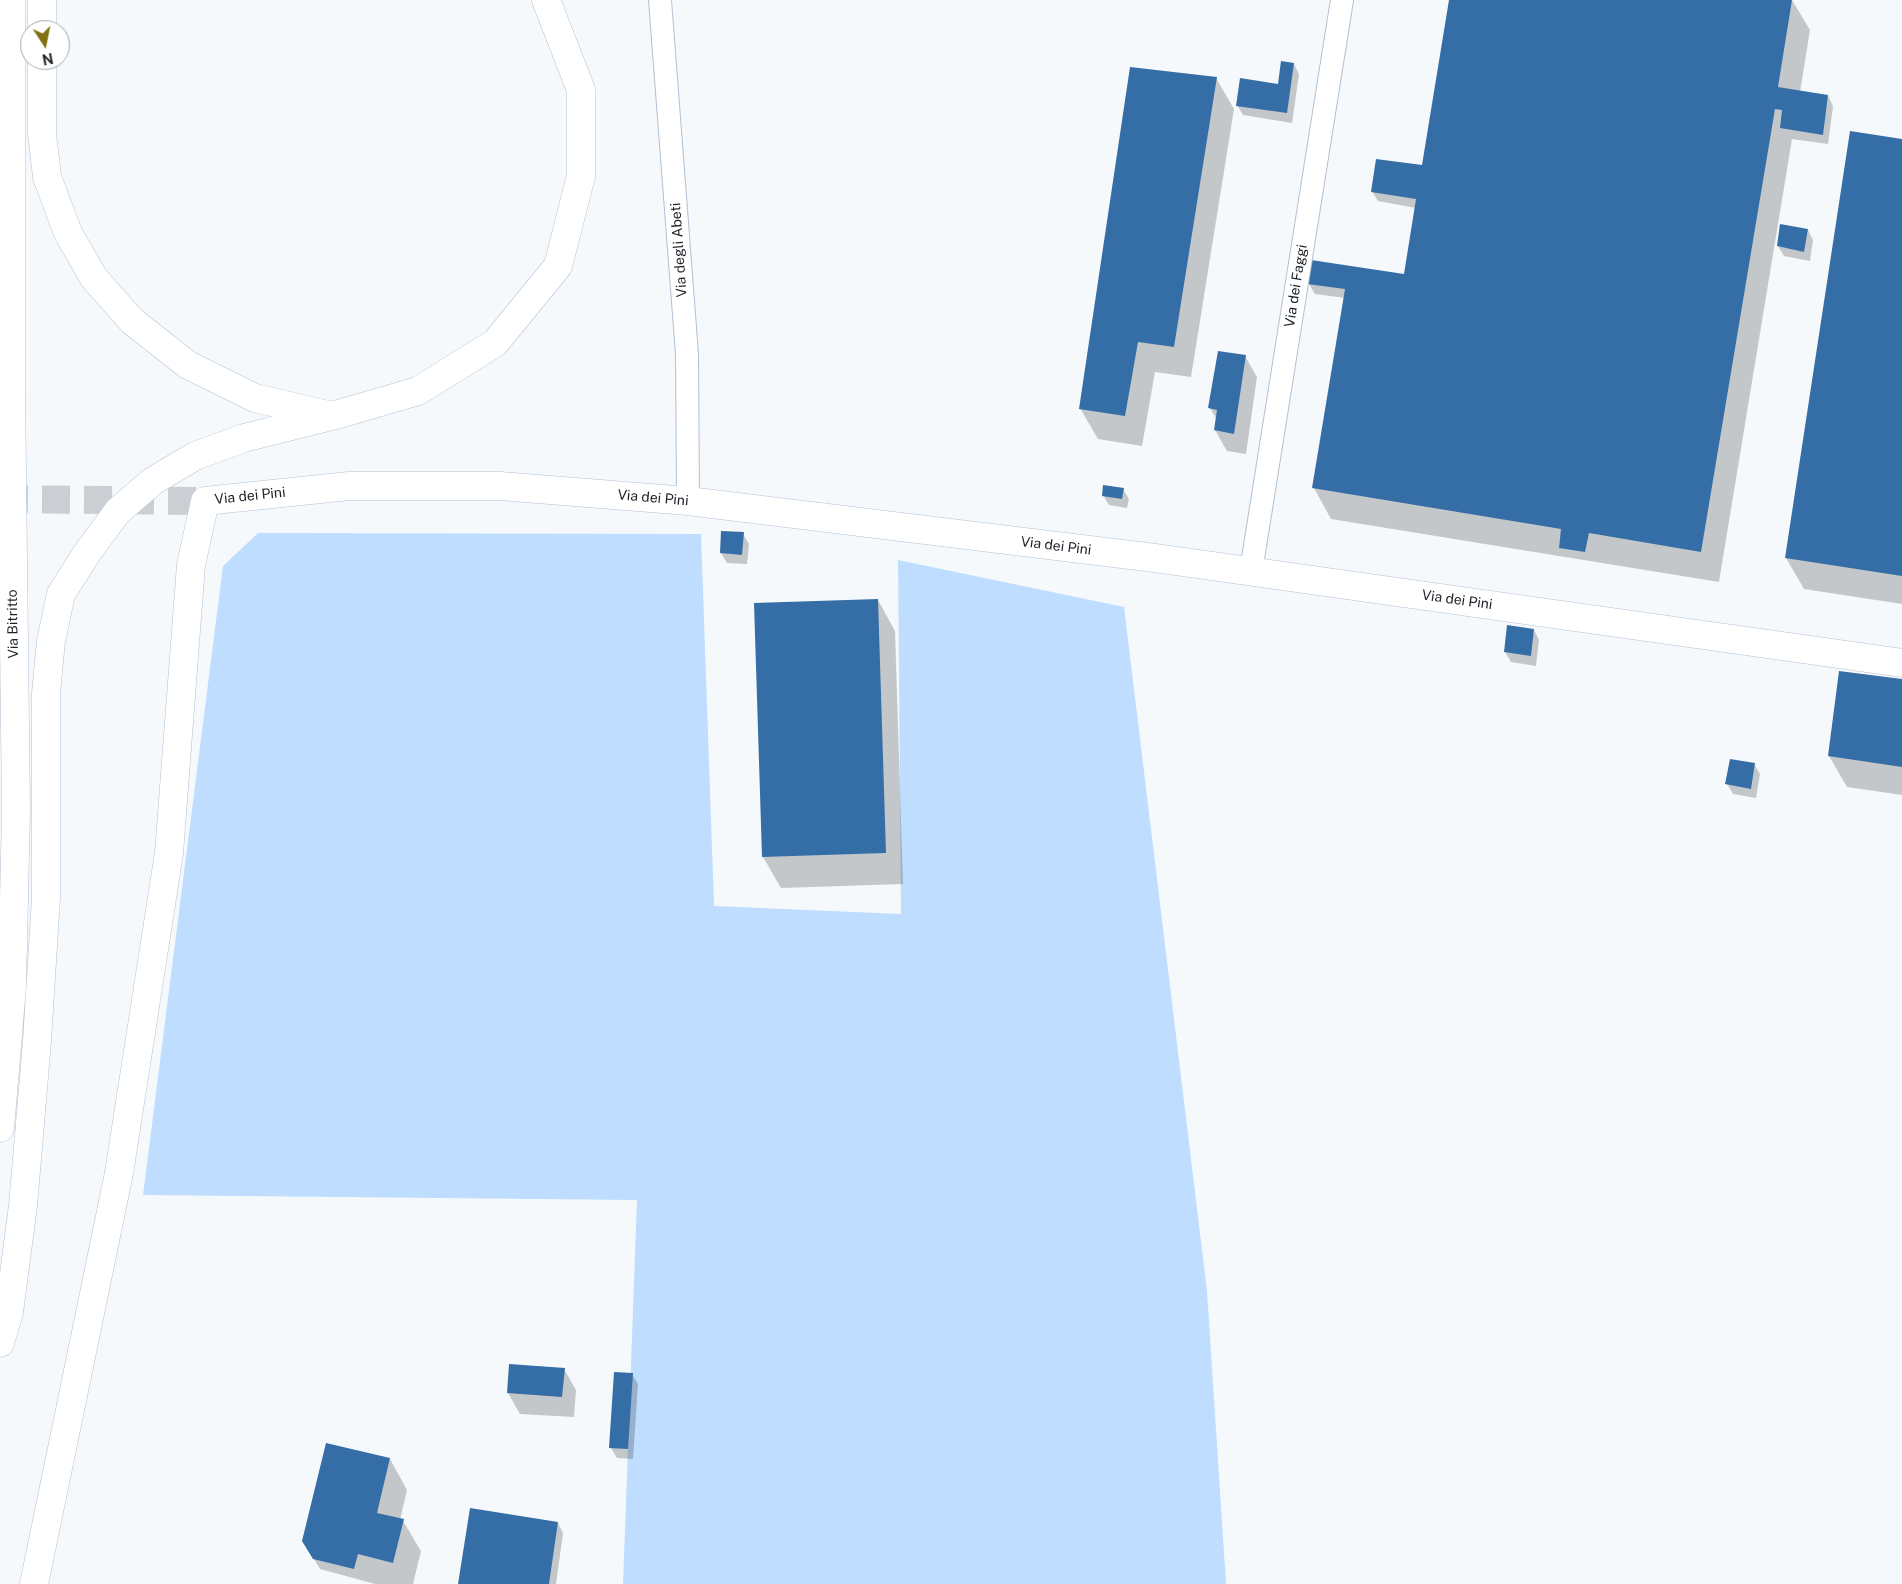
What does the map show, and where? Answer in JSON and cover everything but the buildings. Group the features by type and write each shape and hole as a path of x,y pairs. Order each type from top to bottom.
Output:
{"main road":[{"name":"Via Bitritto","path":"0,1128 12,987 16,811 10,369 11,0"},
{"path":"42,0 42,20"},
{"path":"0,1343 9,1312 23,1206 37,1041 46,898 46,693 51,641 61,594 86,553 118,511 153,481 195,456 244,438 332,416 418,391 495,344 558,266 581,176 581,90 546,0"},
{"path":"42,70 42,134 47,177 68,233 94,278 132,321 188,365 255,398 332,416"},
{"name":"Via dei Pini","path":"34,1584 119,1173 169,853 191,565 205,501 349,486 500,486 688,501 1155,558 1902,663"}],"lane":[{"name":"Via degli Abeti","path":"660,0 687,354 688,501"},
{"name":"Via dei Faggi","path":"1251,571 1342,0"}],"shaded area":[{"path":"258,533 701,534 714,906 901,914 898,560 1124,607 1207,1291 1226,1584 623,1584 637,1200 143,1195 223,566"}],"tunnel":[{"path":"0,499 205,501"}]}
